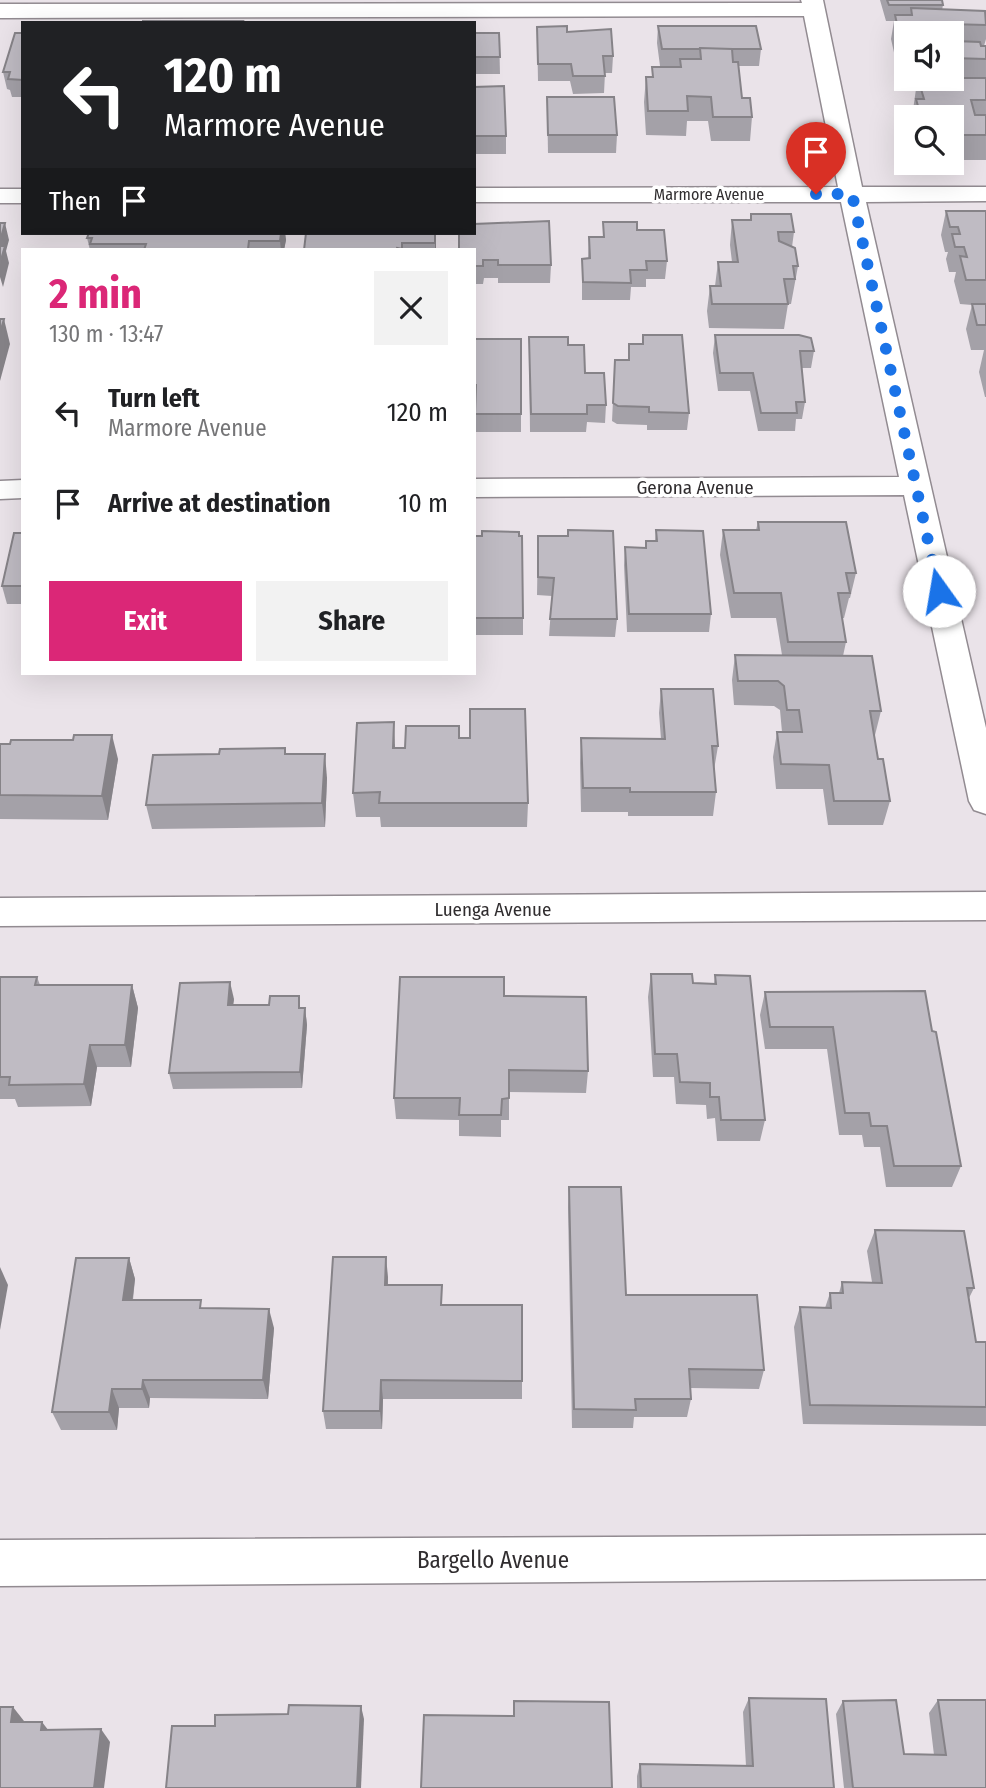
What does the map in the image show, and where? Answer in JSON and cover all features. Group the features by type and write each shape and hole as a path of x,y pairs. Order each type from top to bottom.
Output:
{"street":[{"path":"0,11 813,4 915,486 986,801"},
{"name":"Marmore Avenue","path":"476,195 986,194"},
{"path":"0,196 21,196"},
{"name":"Gerona Avenue","path":"476,488 915,486"},
{"path":"0,490 21,489"},
{"name":"Luenga Avenue","path":"0,912 986,906"},
{"name":"Bargello Avenue","path":"0,1563 986,1557"}],"building":[{"path":"887,0 942,0 943,5 889,5"},
{"path":"911,8 985,11 986,25 964,24 964,21 896,21 895,15 912,15"},
{"path":"567,26 567,32 611,29 613,56 603,56 605,76 573,76 571,64 538,64 537,27"},
{"path":"658,26 756,26 761,49 662,49"},
{"path":"15,33 21,33 21,80 8,79 10,72 3,72"},
{"path":"476,33 499,33 500,57 476,57"},
{"path":"964,41 980,42 981,46 986,46 986,59 964,58"},
{"path":"700,48 732,49 733,62 738,62 742,98 750,98 752,117 713,117 711,97 687,96 688,111 648,111 646,77 653,77 652,67 681,67 680,59 701,59"},
{"path":"964,78 986,78 986,100 971,100 975,115 986,115 986,135 964,135 964,105 918,105 916,99 924,99 922,91 964,91"},
{"path":"504,86 506,136 476,136 476,87"},
{"path":"547,97 614,97 617,135 548,135"},
{"path":"946,211 986,211 986,280 966,280 960,256 967,257 964,247 955,247 952,234 960,234 958,227 950,227"},
{"path":"751,214 791,214 794,232 778,232 779,241 795,248 798,266 793,266 795,279 784,279 788,304 712,304 710,286 721,286 718,262 738,262 732,220 751,220"},
{"path":"549,221 551,265 498,265 498,260 483,260 483,266 476,266 476,248 459,248 459,235 476,235 476,224"},
{"path":"603,222 637,222 637,230 664,230 667,261 646,261 647,270 630,270 631,283 583,282 582,259 590,258 589,237 604,237"},
{"path":"0,223 5,223 0,241"},
{"path":"88,235 281,235 280,241 249,241 248,248 145,248 146,244 90,244 92,238 87,238"},
{"path":"306,235 435,235 435,243 402,243 402,248 304,248"},
{"path":"0,246 5,246 0,263"},
{"path":"972,304 986,304 986,325 977,325"},
{"path":"643,335 682,335 689,413 649,412 649,407 618,406 613,403 615,360 629,360 629,344 643,344"},
{"path":"715,335 799,335 811,338 814,351 800,351 805,402 796,402 797,413 761,413 753,373 720,373"},
{"path":"529,337 568,337 568,345 584,345 585,373 604,373 606,405 587,405 587,414 531,414"},
{"path":"476,339 521,339 521,414 476,414"},
{"path":"758,522 846,522 856,573 846,573 850,593 838,593 846,642 788,642 781,593 734,593 723,530 759,530"},
{"path":"568,530 613,531 617,619 550,619 554,578 538,577 538,536 568,536"},
{"path":"656,530 703,531 711,614 629,614 625,547 646,548 646,541 657,541"},
{"path":"482,531 519,532 519,536 522,536 523,618 476,618 476,536 482,536"},
{"path":"14,533 21,533 21,586 2,586"},
{"path":"735,655 872,656 881,711 870,711 878,759 883,759 890,801 834,801 829,765 781,764 777,732 802,732 799,710 787,710 784,686 778,681 738,681"},
{"path":"661,689 713,689 718,746 712,746 716,792 630,792 630,788 583,788 581,738 665,739"},
{"path":"470,709 525,709 528,803 379,803 380,792 353,793 357,723 394,722 393,748 405,748 406,726 459,726 459,738 470,738"},
{"path":"74,735 112,735 102,796 0,795 0,744 10,744 11,740 73,740"},
{"path":"285,748 285,754 325,754 322,803 146,805 153,755 219,754 220,749"},
{"path":"651,974 692,974 693,983 716,984 715,975 750,976 765,1120 721,1120 719,1097 710,1097 710,1083 680,1082 677,1054 655,1054"},
{"path":"0,977 37,977 35,985 132,985 125,1045 90,1045 84,1084 9,1085 10,1077 0,1077"},
{"path":"400,977 504,977 504,996 586,997 588,1071 509,1070 509,1098 502,1099 501,1115 459,1115 460,1098 394,1098"},
{"path":"230,982 228,1005 269,1005 270,996 299,996 299,1008 305,1008 300,1072 169,1073 180,983"},
{"path":"925,991 932,1031 936,1032 961,1166 894,1166 887,1126 871,1126 869,1113 845,1113 833,1027 770,1027 765,992"},
{"path":"569,1187 621,1187 626,1295 757,1295 764,1370 689,1369 691,1399 635,1399 636,1410 574,1409"},
{"path":"875,1230 964,1231 974,1288 967,1288 976,1342 986,1342 986,1407 810,1405 800,1307 831,1308 830,1293 843,1293 842,1282 882,1283"},
{"path":"333,1257 386,1257 385,1285 442,1285 441,1305 522,1305 522,1381 381,1380 380,1411 323,1411"},
{"path":"76,1258 129,1258 123,1300 201,1300 200,1308 269,1309 263,1380 143,1380 142,1389 112,1389 109,1412 52,1412"},
{"path":"749,1698 826,1699 834,1788 641,1788 640,1764 753,1766"},
{"path":"896,1700 904,1754 946,1755 938,1700 986,1700 986,1788 853,1788 843,1701"},
{"path":"514,1701 609,1702 612,1788 421,1788 424,1715 514,1716"},
{"path":"289,1705 361,1706 357,1788 166,1788 172,1726 215,1726 215,1715 288,1714"},
{"path":"0,1707 13,1707 11,1722 42,1722 41,1730 101,1729 94,1788 0,1788"}],"route":[{"path":"816,194 852,194 939,591"}]}
